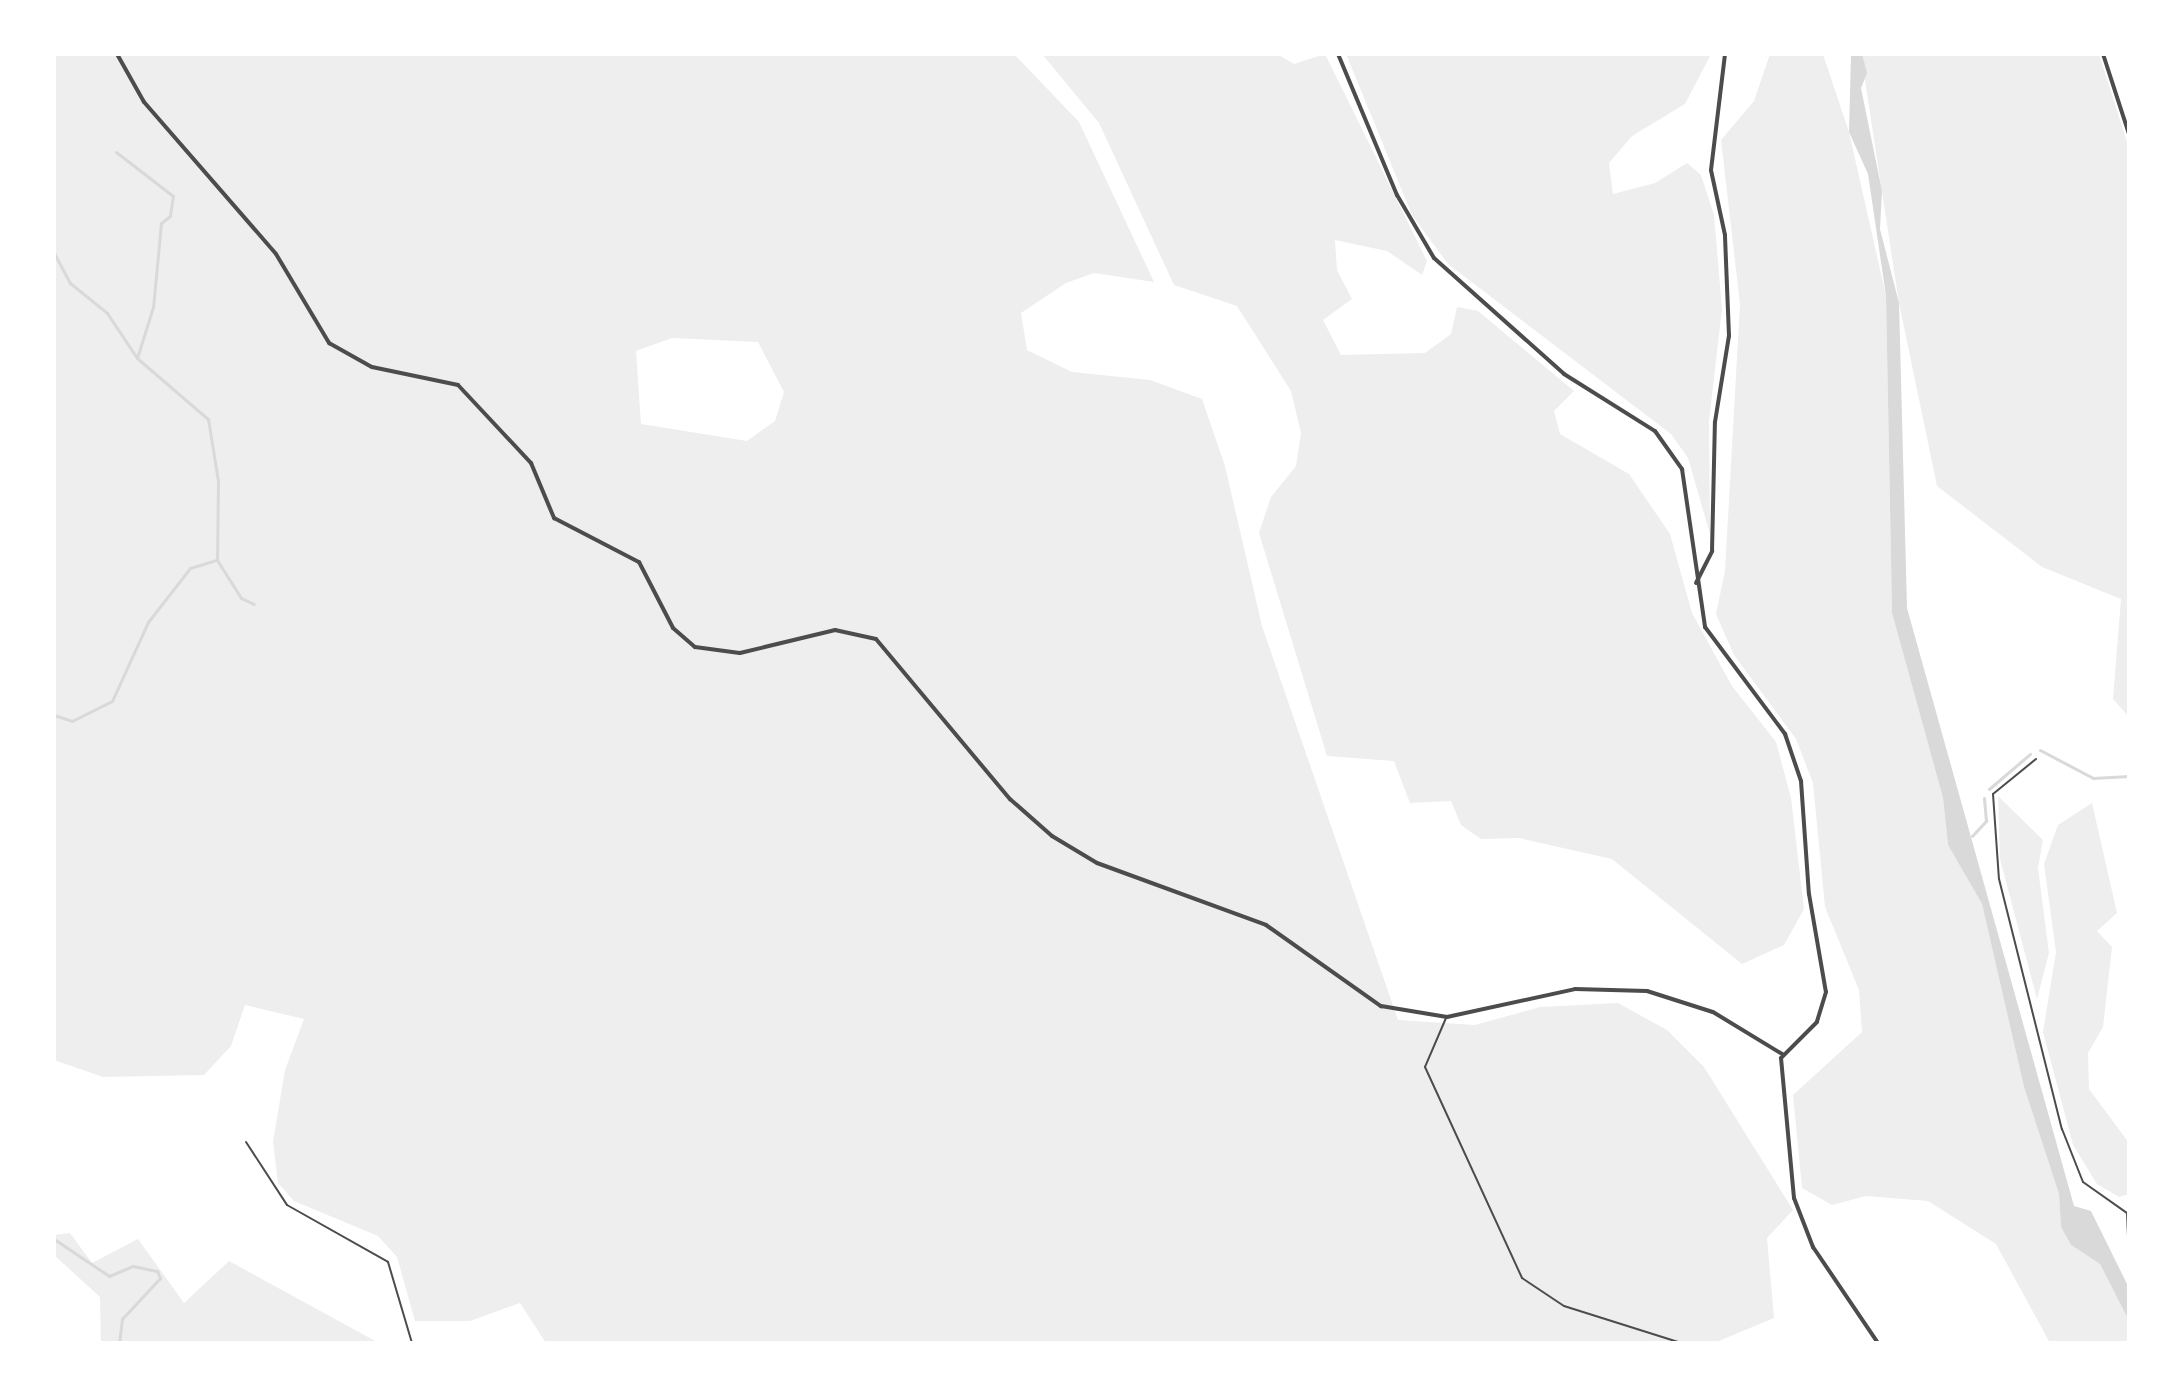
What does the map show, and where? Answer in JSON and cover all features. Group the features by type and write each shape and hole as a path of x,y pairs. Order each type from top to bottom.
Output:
{"street":[{"path":"117,54 144,102 276,254 329,343 372,367 458,385 531,463 554,518 639,562 683,639 733,654 835,630 876,639 1010,799 1063,844 1258,920 1381,1006 1447,1017 1575,989 1647,991 1713,1012 1782,1054"},
{"path":"1338,54 1397,195 1434,258 1527,345 1646,423 1671,450 1690,501 1696,583 1710,637 1785,734 1801,781 1826,1000 1817,1022 1782,1054 1781,1115 1798,1212 1878,1343"},
{"path":"1696,583 1713,540 1714,435 1729,336 1725,235 1711,170 1725,54"},
{"path":"2103,54 2129,134"}],"lane":[{"path":"2036,759 1993,794 1999,879 2062,1129 2083,1182 2127,1213 2129,1259"},
{"path":"1447,1017 1425,1067 1522,1278 1582,1314 1681,1343"},
{"path":"246,1142 287,1205 388,1262 412,1343"}],"shaded area":[{"path":"54,54 1014,54 1079,122 1154,282 1094,273 1066,283 1021,313 1027,350 1072,372 1150,380 1202,399 1225,466 1262,626 1398,1020 1475,1025 1540,1007 1618,1003 1667,1030 1704,1067 1793,1210 1767,1238 1774,1318 1714,1343 546,1343 520,1303 470,1321 415,1321 397,1257 378,1236 294,1201 278,1183 273,1142 285,1070 304,1019 245,1005 231,1046 204,1075 103,1077 54,1060","holes":["672,338 758,342 784,392 775,421 747,441 641,424 636,351"]},
{"path":"1042,54 1277,54 1294,64 1325,54 1427,261 1422,275 1387,251 1335,240 1337,270 1352,299 1323,320 1341,355 1425,353 1451,334 1457,307 1478,311 1574,391 1554,411 1560,434 1629,474 1670,534 1692,613 1732,686 1776,742 1791,798 1804,909 1784,945 1742,964 1612,859 1519,838 1481,839 1461,825 1451,801 1410,803 1394,761 1327,756 1259,533 1271,497 1296,466 1301,433 1291,391 1237,306 1174,285 1099,123"},
{"path":"1346,54 1711,54 1685,104 1632,136 1609,163 1613,194 1655,183 1687,163 1701,175 1714,215 1722,309 1709,421 1710,534 1688,458 1671,434 1448,264 1412,215"},
{"path":"1770,54 1823,54 1849,132 1886,296 1892,613 1943,798 1948,845 1982,904 2024,1087 2059,1194 2061,1227 2071,1245 2100,1264 2129,1321 2129,1343 2050,1343 1996,1244 1928,1201 1866,1196 1832,1205 1802,1188 1793,1095 1862,1032 1859,990 1825,907 1813,783 1796,739 1734,655 1716,614 1725,571 1740,304 1721,140 1754,101"},
{"path":"1851,54 1862,54 1867,73 1861,88 1882,191 1880,229 1899,303 1907,608 2074,1206 2091,1211 2129,1288 2129,1321 2100,1264 2071,1245 2061,1227 2059,1194 2024,1087 1982,904 1948,845 1943,798 1892,613 1886,296 1868,174 1849,132"},
{"path":"1861,54 2099,54 2129,148 2129,717 2113,699 2121,599 2042,567 1937,486 1899,303"},
{"path":"1998,796 2043,840 2038,868 2049,953 2037,999 2000,859"},
{"path":"2092,803 2117,913 2097,931 2112,947 2103,1027 2088,1053 2089,1089 2129,1143 2129,1194 2119,1197 2097,1184 2073,1145 2043,1032 2056,952 2044,864 2058,825"},
{"path":"70,1233 92,1263 138,1239 184,1303 229,1261 379,1343 101,1343 100,1297 54,1255 54,1235"}],"waterway":[{"path":"116,152 173,196 170,216 161,223 153,307 137,358"},
{"path":"54,253 70,283 107,313 137,358 208,419 218,481 217,560"},
{"path":"217,560 241,598 254,604"},
{"path":"54,715 72,721 112,701 148,622 190,568 217,560"},
{"path":"54,669 54,705"},
{"path":"2040,750 2093,778 2129,776"},
{"path":"1989,789 2030,754"},
{"path":"1972,836 1986,821 1984,798"},
{"path":"54,1239 109,1276 133,1266 157,1271 160,1278 122,1319 119,1343"}]}
